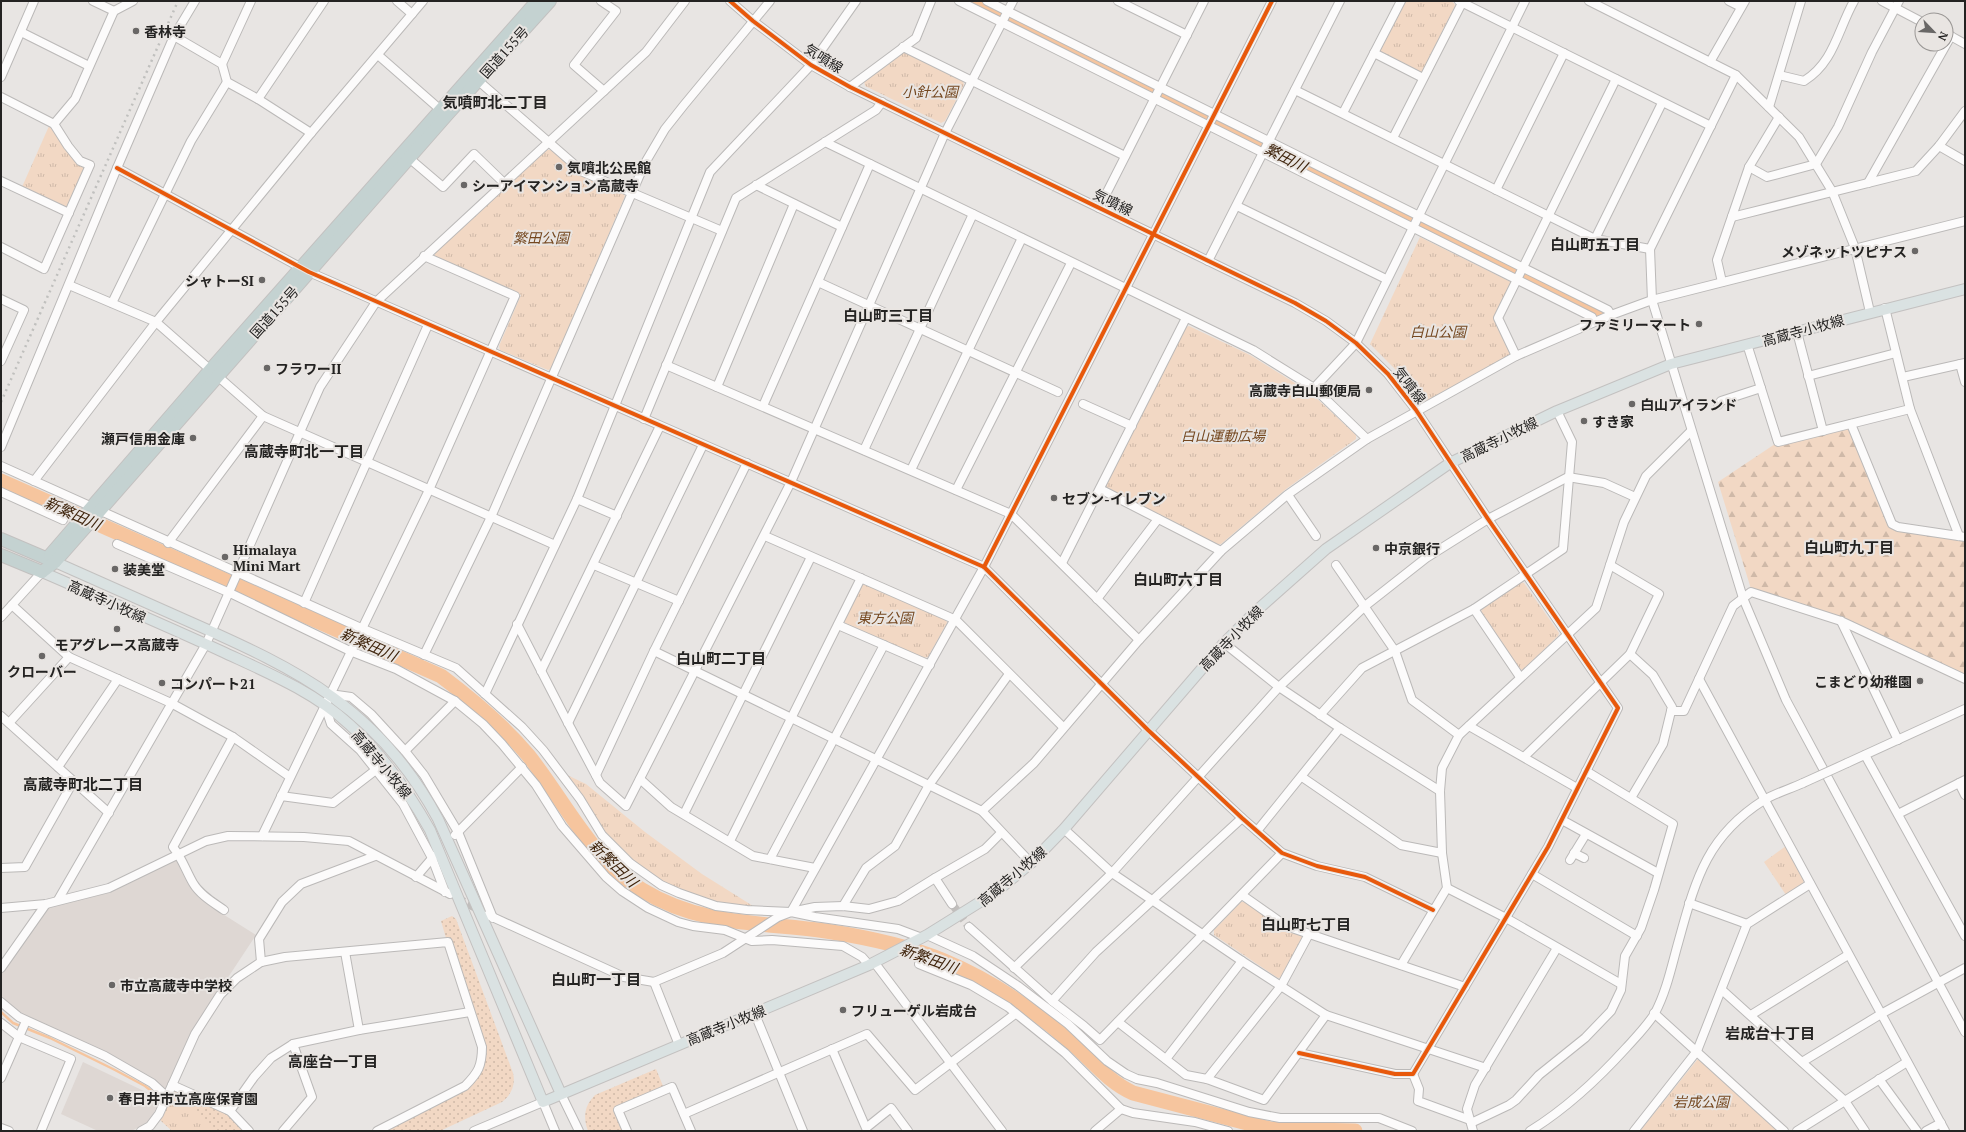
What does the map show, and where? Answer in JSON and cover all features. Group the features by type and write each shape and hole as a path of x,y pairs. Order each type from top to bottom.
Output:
{"highway":[{"name":"国道155号","path":"474,78 537,1"},
{"name":"国道155号","path":"51,560 443,112 474,78 550,1"},
{"name":"国道155号","path":"305,270 409,158 443,112"},
{"path":"1,539 51,560 42,572 1,554"}],"main road":[{"name":"高蔵寺小牧線","path":"42,572 278,677 325,706 349,724 376,751 415,803 443,859 543,1102 755,1014 871,963 924,936 996,892 1031,863 1064,829 1224,643 1255,612 1326,549 1450,463 1557,411 1670,364 1885,308 1965,289"},
{"name":"高蔵寺小牧線","path":"51,560 283,665 330,694 383,740 405,765 425,795 455,853 561,1094"}],"street":[{"path":"1,77 34,1"},
{"path":"93,1 114,11"},
{"path":"54,124 75,100 114,11 133,1"},
{"path":"1,447 117,168 174,36 195,1"},
{"path":"251,1 222,64 227,82 258,99 311,133"},
{"path":"258,99 324,1"},
{"path":"397,1 412,14"},
{"path":"34,481 156,322 311,133 423,1"},
{"path":"601,1 616,11 574,64 604,91"},
{"path":"58,900 171,702 206,644 301,433 320,387 376,302 646,52 685,1"},
{"name":"気噴線","path":"730,1 753,22 811,65 850,87 1295,303 1326,321 1356,343 1388,374 1416,410 1450,463 1618,708 1586,771"},
{"path":"424,655 491,516 553,379 645,163 666,129 770,1"},
{"path":"485,694 577,499 710,172 811,65 856,1"},
{"path":"850,87 916,38 931,1"},
{"path":"959,1 1517,279 1592,317 1594,322"},
{"path":"987,1 1608,310 1611,315"},
{"path":"517,624 600,783 626,806 765,536 791,482 945,133 1013,1"},
{"path":"1099,208 1204,1"},
{"path":"791,912 956,620 984,567 1272,1"},
{"path":"1208,261 1340,1"},
{"path":"1343,113 1401,1"},
{"path":"1314,388 1356,343 1443,163 1525,1"},
{"path":"1589,1 1736,75 1799,137 1832,191 1855,248 1870,312"},
{"path":"1710,62 1743,4 1729,1"},
{"path":"1769,107 1801,1"},
{"path":"1779,75 1804,81 1810,77 1834,50 1845,16 1854,1"},
{"path":"1882,1 1897,5 1914,17"},
{"path":"1124,2 1187,35"},
{"path":"1393,138 1461,2 1711,126"},
{"path":"1750,167 1768,177 1816,164 1838,127 1872,52 1897,5"},
{"path":"21,32 90,66"},
{"path":"174,36 222,64"},
{"path":"1954,38 1965,44"},
{"path":"903,47 971,82 1125,156"},
{"path":"1868,183 1939,52"},
{"path":"1374,53 1423,78"},
{"path":"1496,190 1564,53"},
{"path":"378,55 443,112"},
{"path":"1736,75 1650,249 1652,300 1670,364 1743,598 1786,700 1965,1032"},
{"path":"474,78 583,172 722,231"},
{"path":"1516,356 1498,318 1616,79"},
{"path":"112,303 191,141 227,82"},
{"path":"1295,90 1595,239 1650,249"},
{"path":"1,97 54,124 68,146 80,160 90,165 44,269 2,251"},
{"path":"644,419 736,198 876,110 882,102"},
{"path":"1595,239 1662,103"},
{"path":"1732,217 1916,171 1939,146 1965,111"},
{"path":"1722,282 1717,260 1750,167 1779,117"},
{"path":"825,142 1071,263 1253,350 1314,388 1366,439"},
{"path":"1939,146 1965,161"},
{"path":"409,158 443,187 474,154 504,183"},
{"path":"763,406 870,164"},
{"path":"117,168 305,270 702,445 791,482 984,567 1148,730 1242,818 1282,853 1317,866 1366,877 1433,910"},
{"path":"1,181 69,213"},
{"path":"756,185 842,227"},
{"path":"717,387 794,204"},
{"path":"1237,206 1386,280"},
{"path":"864,450 973,214"},
{"path":"982,811 1034,763 1101,683 1220,551 1288,495 1366,439 1516,356 1611,315 1652,300 1965,221"},
{"path":"911,470 1022,238"},
{"path":"262,836 361,628 429,490 515,296 424,256"},
{"path":"956,490 1071,263"},
{"path":"818,282 1058,392"},
{"path":"69,285 156,322 263,416 555,545"},
{"path":"1,299 24,310 1,361"},
{"path":"1885,308 1910,409 1962,536"},
{"path":"1062,563 1186,318"},
{"path":"304,603 428,325"},
{"path":"1797,332 1823,431"},
{"path":"1747,344 1778,442 1910,409"},
{"path":"1808,376 1896,353"},
{"path":"1903,377 1963,363 1965,382"},
{"path":"666,365 1011,514 1139,640"},
{"path":"1718,405 1721,401 1761,388"},
{"path":"1083,404 1132,426"},
{"path":"1320,715 1362,668 1474,609 1563,549 1572,442 1557,411"},
{"path":"168,543 263,416"},
{"path":"1850,424 1892,524 1898,527 1962,536"},
{"path":"541,672 660,426"},
{"path":"1401,965 1447,888 1442,853 1440,791 1442,768 1459,735 1566,634 1596,608 1624,522 1646,476 1691,431"},
{"path":"568,723 637,583 702,445"},
{"path":"596,775 654,651 747,463"},
{"path":"1,466 168,543 456,668 522,727 543,750 580,799 602,835 630,863 661,885 716,906 747,910 791,912 898,929 924,936 973,956 1018,986 1068,1024 1108,1061 1126,1074 1137,1079 1157,1083 1249,1112 1280,1118 1379,1118 1412,1131"},
{"path":"1014,968 1112,873 1279,687 1365,606 1426,558 1488,519 1568,477 1604,483 1635,497"},
{"path":"1100,489 1220,551"},
{"path":"1,492 63,520"},
{"path":"1288,495 1316,536"},
{"path":"577,499 617,516"},
{"path":"1097,599 1158,519"},
{"path":"765,536 956,620 1064,727"},
{"path":"117,544 230,593 350,651 396,670 455,701 483,724 522,767 562,826 606,877 622,891 648,908 678,922 693,926 725,930 748,936 759,942 772,940 843,946 871,963 951,1063 1002,1131"},
{"path":"684,814 812,557"},
{"path":"594,565 679,601"},
{"path":"1336,565 1395,651 1412,700 1459,735"},
{"path":"1524,758 1630,654 1659,594 1610,565"},
{"path":"1,617 42,572"},
{"path":"730,841 861,578"},
{"path":"1671,711 1684,712 1733,606 1751,592 1841,621 1965,679"},
{"path":"12,605 69,657 171,702 233,737 290,777"},
{"path":"1474,609 1520,677"},
{"path":"1841,621 1898,740"},
{"path":"838,625 930,664"},
{"path":"1224,643 1279,687 1340,728 1440,791"},
{"path":"770,860 884,645"},
{"path":"654,651 982,811 1001,833 1031,863"},
{"path":"1630,654 1653,675 1672,707 1663,744 1631,798"},
{"path":"9,723 69,657"},
{"path":"842,906 866,868 895,846 929,785 1009,674"},
{"path":"58,767 118,679"},
{"path":"1699,679 1945,1131"},
{"path":"330,694 351,698 371,714 405,751 424,775 456,834 491,916 624,977 654,982 724,953 778,917 791,912 815,907 842,906 870,909 898,901 934,878 985,849 1001,833"},
{"path":"405,751 455,701"},
{"path":"1,908 46,904 109,888 206,841 228,836 304,837 349,842 447,893 433,857 403,804 360,750 331,724 325,706"},
{"path":"1530,1131 1578,1097 1605,1072 1642,1030 1654,1013 1665,991 1697,877 1718,840 1734,824 1764,800 1965,709"},
{"path":"1,716 108,813"},
{"path":"1469,726 1577,788"},
{"path":"1257,831 1340,728"},
{"path":"224,910 209,900 194,885 173,847 233,737"},
{"path":"1865,755 1965,936"},
{"path":"456,834 522,767"},
{"path":"281,796 333,803 377,770"},
{"path":"1413,1074 1532,874 1562,820 1586,771 1673,824 1654,890 1637,936 1625,956 1620,993 1611,1011 1585,1038 1539,1076 1510,1105 1471,1125"},
{"path":"1302,777 1401,845 1442,853"},
{"path":"640,778 671,807 753,856 815,868"},
{"path":"1898,814 1962,781 1965,795"},
{"path":"1,868 25,866 73,782"},
{"path":"1052,1001 1096,952 1242,818"},
{"path":"1562,820 1658,873"},
{"path":"1064,829 1112,873 1242,961 1326,1015 1486,1068"},
{"path":"1584,858 1572,856 1586,834"},
{"path":"969,927 1052,1001 1100,1040 1242,896 1282,853"},
{"path":"261,962 259,939 282,902 301,884 375,856"},
{"path":"416,877 433,857"},
{"path":"1532,874 1637,936"},
{"path":"934,878 952,904"},
{"path":"1634,1131 1697,1051 1747,924 1810,884"},
{"path":"1447,888 1506,918 1621,984"},
{"path":"1242,896 1286,926 1465,987"},
{"path":"1689,903 1747,924"},
{"path":"1,968 46,904"},
{"path":"1207,1078 1281,986 1309,934"},
{"path":"141,1131 150,1126 159,1114 195,1034 220,995 237,978 261,962 285,957 448,942 482,1047 482,1062 475,1076 465,1086 377,1131"},
{"path":"1471,1125 1467,1109 1475,1085 1557,948"},
{"path":"346,952 359,1030"},
{"path":"1751,1015 1848,955"},
{"path":"1166,1059 1242,961"},
{"path":"919,964 971,985 1008,1007 1065,1053 1121,1109 1133,1113 1195,1122 1228,1131"},
{"path":"1802,1062 1881,1014 1965,968"},
{"path":"654,982 679,1045"},
{"path":"1722,990 1845,1101 1865,1131"},
{"path":"1,1002 26,1021 105,1056 152,1084 166,1096"},
{"path":"230,1111 254,1077 271,1058 293,1044 359,1030 470,1012"},
{"path":"1654,1013 1784,1131"},
{"path":"755,1014 803,1131"},
{"path":"684,1114 867,1034 915,1090 1015,1014"},
{"path":"1118,1022 1186,1075 1207,1078 1264,1100 1326,1015"},
{"path":"1,1076 26,1021"},
{"path":"1,1023 20,1035 71,1059 41,1131"},
{"path":"283,1131 312,1097 293,1044"},
{"path":"832,1049 866,1128 891,1108 908,1131"},
{"path":"1299,1054 1396,1074 1413,1074"},
{"path":"1797,1131 1907,1062"},
{"path":"1413,1074 1419,1088 1418,1101 1471,1125"},
{"path":"1879,1079 1917,1131"},
{"path":"172,1085 230,1111 250,1131"},
{"path":"626,1131 618,1110 672,1087 691,1131"},
{"path":"561,1094 578,1131"},
{"path":"474,1131 543,1102 555,1131"},
{"path":"1095,1131 1121,1109"},
{"path":"1926,1131 1941,1123"},
{"path":"1,1128 9,1131"}],"shaded area":[{"name":"市立高蔵寺中学校","path":"178,858 192,888 210,906 256,935 192,1032 164,1092 26,1017 1,997 1,973 46,908 108,893"},
{"name":"春日井市立高座保育園","path":"83,1062 146,1092 159,1103 150,1120 144,1125 131,1131 98,1131 61,1114"}],"green space":[{"path":"1404,1 1451,1 1455,6 1422,72 1419,73 1381,54 1380,50"},
{"name":"小針公園","path":"903,52 963,81 964,85 945,121 941,123 865,86 864,80"},
{"path":"49,126 84,169 67,206 64,207 22,187"},
{"name":"繁田公園","path":"547,150 551,150 581,175 623,193 625,196 551,369 548,370 500,350 499,346 521,295 435,256 435,253"},
{"name":"白山公園","path":"1420,237 1513,283 1495,320 1513,356 1422,403 1396,370 1370,344"},
{"name":"白山運動広場","path":"1189,326 1250,355 1311,393 1356,435 1356,439 1286,489 1221,544 1217,544 1107,489 1106,485 1186,327"},
{"path":"1846,428 1849,430 1890,528 1894,530 1965,540 1965,674 1841,617 1751,589 1718,482 1775,444"},
{"path":"1521,582 1524,583 1559,633 1558,636 1523,670 1519,669 1481,612 1482,609"},
{"name":"東方公園","path":"865,584 946,619 947,623 928,657 924,658 846,624 844,621 862,585"},
{"path":"565,774 586,784 645,832 702,874 753,906 723,905 662,883 628,858 604,834"},
{"path":"1786,846 1804,880 1803,883 1786,895 1764,862"},
{"path":"1241,902 1245,902 1301,935 1303,939 1282,977 1278,978 1214,935 1214,930"},
{"path":"452,916 456,919 513,1073 513,1086 508,1096 502,1102 440,1131 385,1131 473,1083 484,1065 486,1051 484,1041 451,938 446,938 441,921"},
{"name":"岩成公園","path":"1697,1060 1700,1060 1779,1131 1640,1131"},
{"path":"656,1069 663,1086 615,1107 613,1110 622,1131 588,1131 585,1116 589,1103 595,1095"},
{"path":"174,1089 226,1112 243,1131 172,1131 160,1120"},
{"path":"175,1099 194,1110 218,1131 174,1131 164,1119"}],"waterway":[{"name":"繁田川","path":"973,1 1599,313"},
{"name":"新繁田川","path":"1,481 441,676 487,713 528,755 579,828 608,862 624,877 642,890 664,902 686,910 731,921 826,931 871,939 901,946 944,961 979,977 1027,1007 1072,1043 1115,1083 1133,1093 1270,1129 1355,1131"},
{"path":"1,1012 13,1023 50,1038 115,1070 145,1086 159,1097"}],"tunnel":[{"path":"457,898 481,911"},
{"path":"952,904 969,927"}],"railway":[{"path":"1,402 178,1"}],"cycle path":[{"path":"730,1 753,21 811,65 850,87 1295,303 1326,321 1356,343 1388,374 1416,410 1488,519 1618,708 1548,847 1413,1074 1395,1074 1299,1053"},
{"path":"984,567 1272,1"},
{"path":"117,168 309,272 984,567 1148,730 1242,818 1282,853 1317,866 1365,877 1433,910"}],"place":[{"name":"香林寺","path":"136,31"},
{"name":"気噴北公民館","path":"559,167"},
{"name":"シーアイマンション高蔵寺","path":"464,185"},
{"name":"メゾネットツピナス","path":"1915,251"},
{"name":"シャトーSI","path":"262,280"},
{"name":"ファミリーマート","path":"1699,324"},
{"name":"フラワーII","path":"267,368"},
{"name":"高蔵寺白山郵便局","path":"1369,390"},
{"name":"白山アイランド","path":"1632,404"},
{"name":"すき家","path":"1584,421"},
{"name":"瀬戸信用金庫","path":"193,438"},
{"name":"セブン-イレブン","path":"1054,498"},
{"name":"中京銀行","path":"1376,548"},
{"name":"Himalaya Mini Mart","path":"225,557"},
{"name":"装美堂","path":"115,569"},
{"name":"モアグレース高蔵寺","path":"117,629"},
{"name":"クローバー","path":"42,656"},
{"name":"こまどり幼稚園","path":"1920,681"},
{"name":"コンパート21","path":"162,683"},
{"name":"市立高蔵寺中学校","path":"112,985"},
{"name":"フリューゲル岩成台","path":"843,1010"},
{"name":"春日井市立高座保育園","path":"110,1098"}],"district":[{"name":"気噴町北二丁目","path":"495,102"},
{"name":"白山町五丁目","path":"1595,244"},
{"name":"白山町三丁目","path":"888,315"},
{"name":"高蔵寺町北一丁目","path":"304,451"},
{"name":"白山町九丁目","path":"1849,547"},
{"name":"白山町六丁目","path":"1178,579"},
{"name":"白山町二丁目","path":"721,658"},
{"name":"高蔵寺町北二丁目","path":"83,784"},
{"name":"白山町七丁目","path":"1306,924"},
{"name":"白山町一丁目","path":"596,979"},
{"name":"岩成台十丁目","path":"1770,1033"},
{"name":"高座台一丁目","path":"333,1061"}]}
